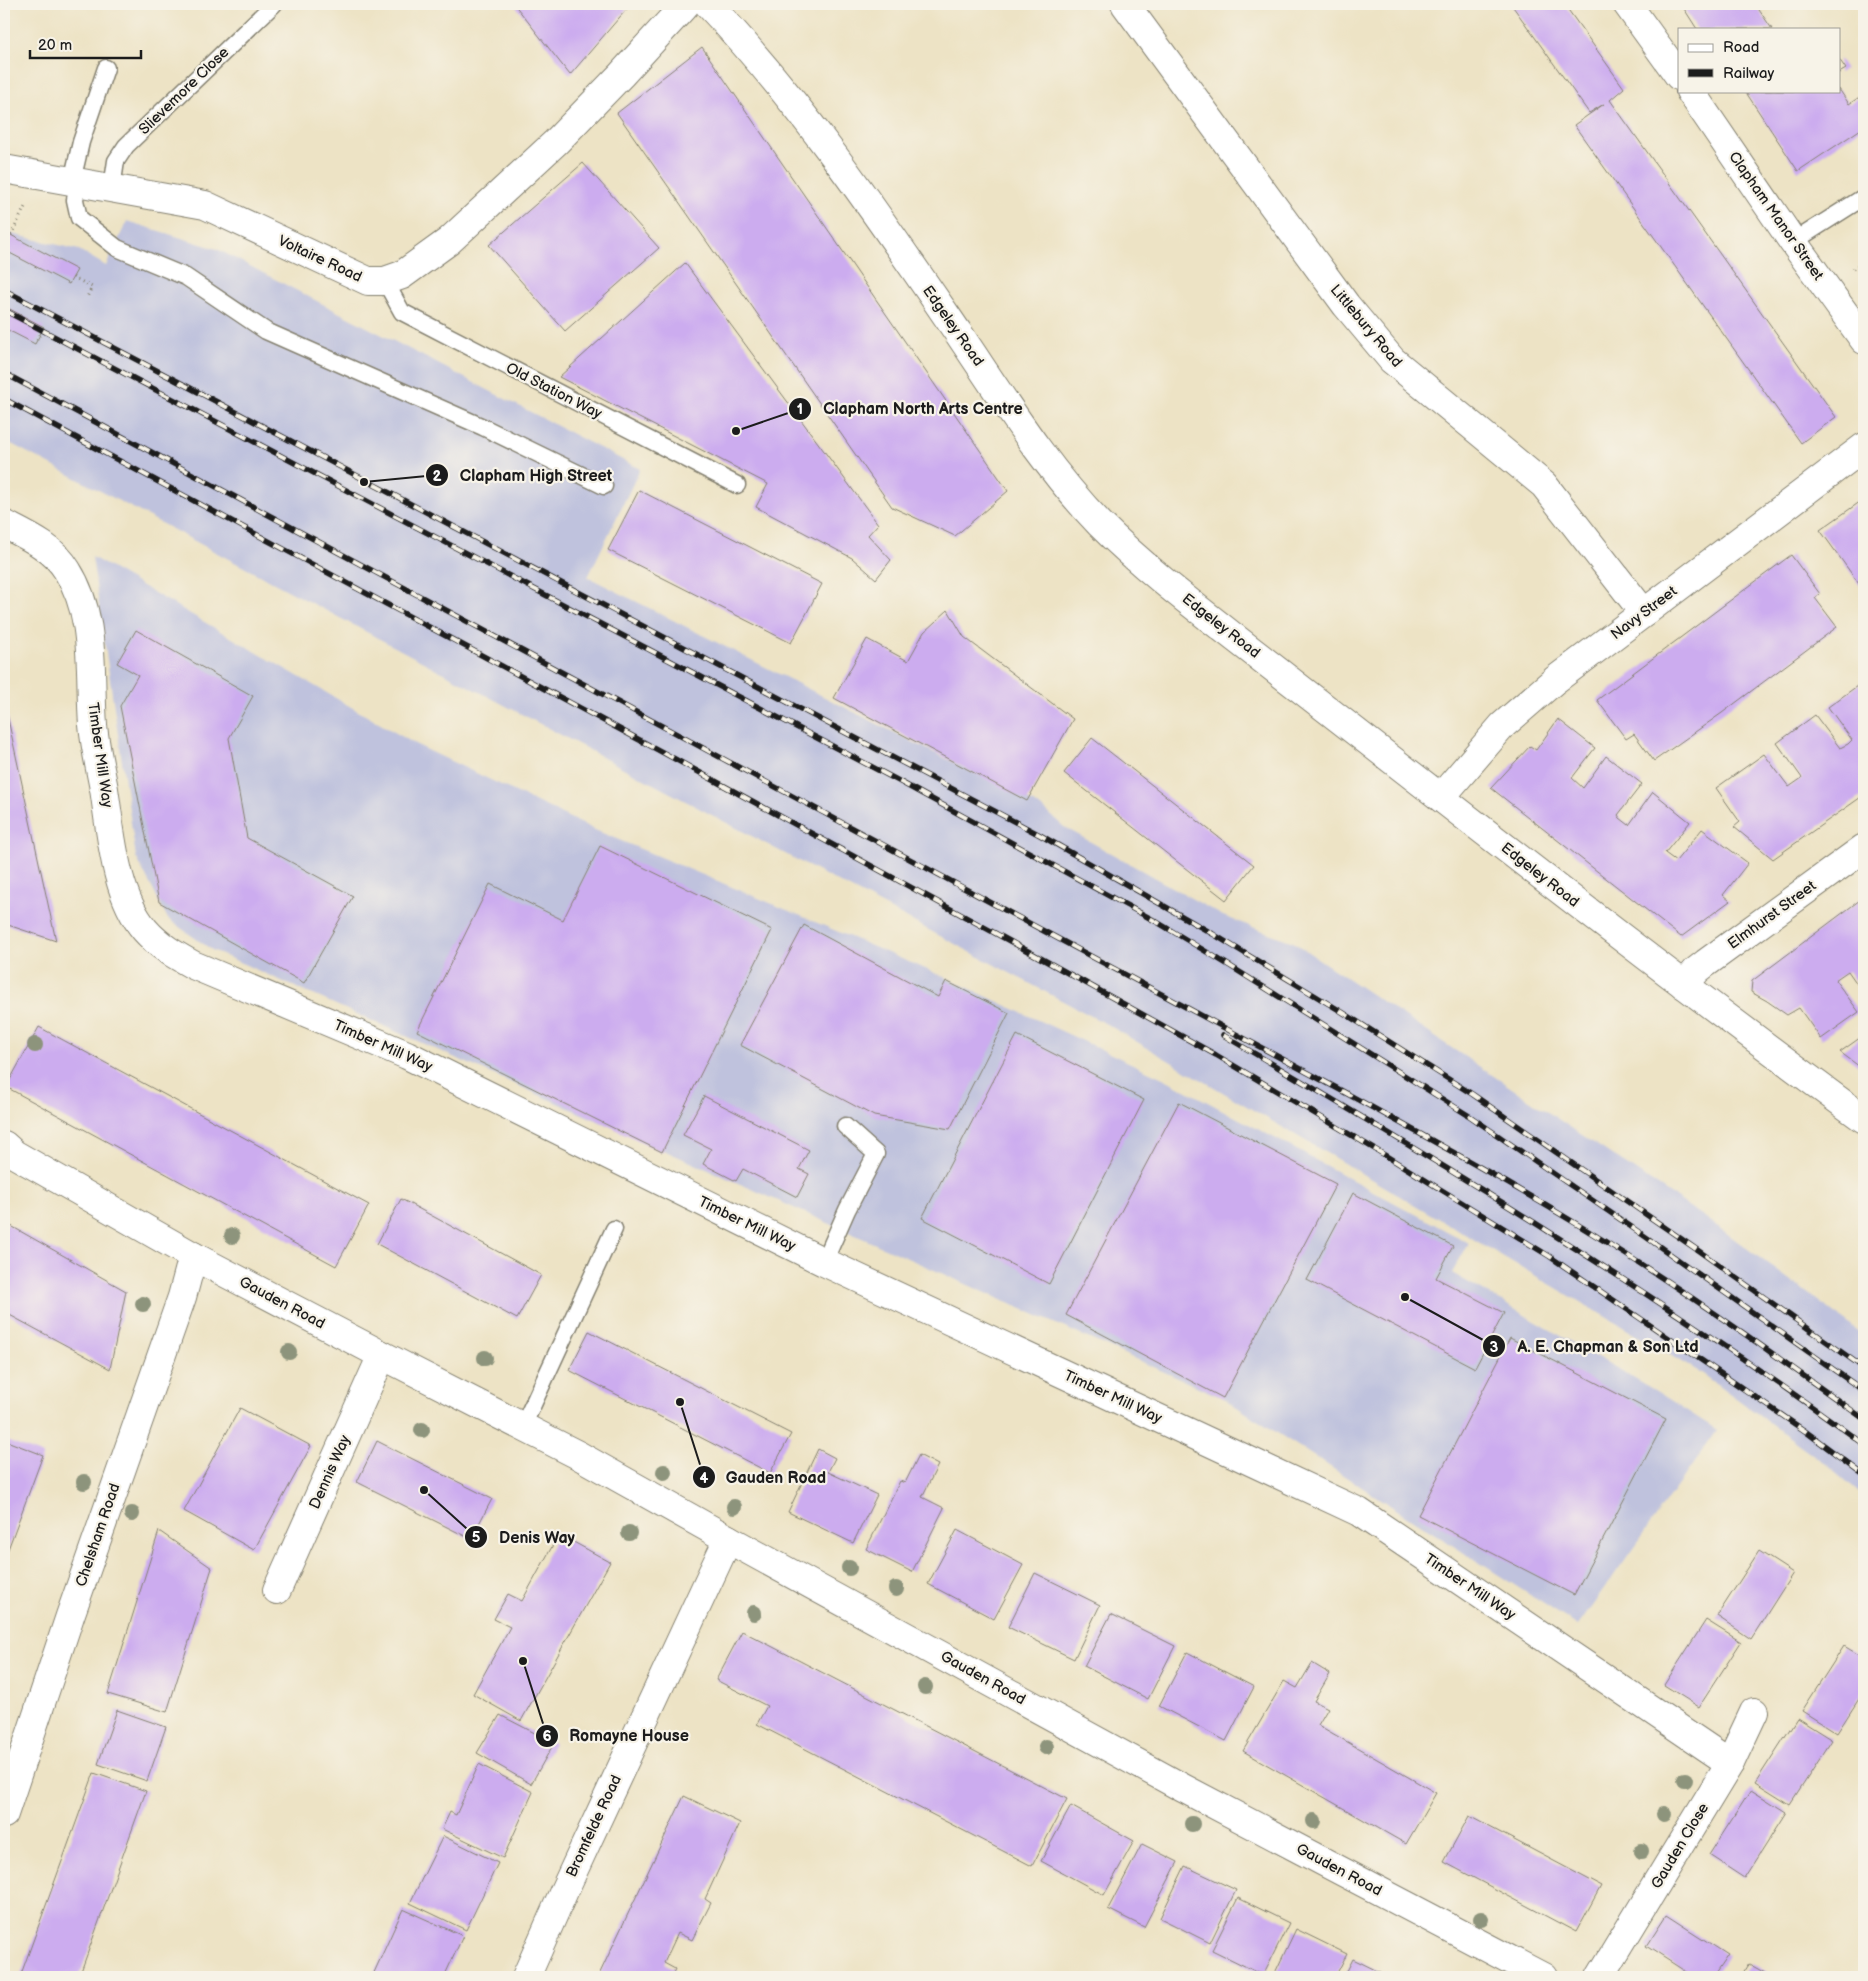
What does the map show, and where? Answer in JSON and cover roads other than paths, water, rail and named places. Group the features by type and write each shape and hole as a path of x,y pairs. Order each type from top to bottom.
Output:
{"street":[{"path":"385,281 402,275 449,241 556,142 686,4"},
{"name":"Edgeley Road","path":"708,4 774,78 818,135 933,296 1036,446 1098,522 1150,570 1192,604 1684,986 1864,1119"},
{"name":"Littlebury Road","path":"1125,4 1346,305 1392,360 1544,485 1644,613"},
{"path":"1627,4 1678,75"},
{"name":"Clapham Manor Street","path":"1691,92 1793,242 1864,340"},
{"name":"Voltaire Road","path":"4,169 205,205 368,281 385,281"},
{"name":"Navy Street","path":"1441,797 1503,725 1555,680 1864,447"},
{"name":"Timber Mill Way","path":"4,524 50,550 67,570 79,596 90,632 93,727 117,869 126,897 144,929 166,950 193,965 407,1055 824,1262 1359,1512 1730,1763"},
{"name":"Elmhurst Street","path":"1684,986 1706,963 1864,848"},
{"name":"Gauden Road","path":"4,1145 14,1154 193,1256 578,1455 1183,1788 1542,1977"},
{"name":"Chelsham Road","path":"4,1814 73,1606 182,1297 193,1256"},
{"name":"Dennis Way","path":"277,1590 382,1355"},
{"name":"Bromfelde Road","path":"526,1977 568,1882 728,1539"},
{"name":"Gauden Close","path":"1600,1977 1730,1763 1754,1712"}],"lane":[{"name":"Slievemore Close","path":"112,188 116,161 126,146 274,4"},
{"path":"106,68 81,142 75,182 75,200 79,218 117,248 186,277 266,331 482,427 604,486"},
{"path":"1793,242 1864,197"},
{"name":"Old Station Way","path":"385,281 402,312 737,485"},
{"path":"824,1262 876,1154 845,1126"},
{"path":"522,1426 614,1229"}],"railway":[{"path":"4,290 1040,835 1213,934 1339,1010 1472,1094 1864,1368"},
{"path":"4,310 895,779 1157,922 1471,1117 1646,1237 1864,1391"},
{"path":"4,373 1451,1151 1521,1191 1656,1274 1864,1419"},
{"path":"4,399 662,752 1216,1055 1383,1154 1549,1256 1805,1431 1864,1475"},
{"path":"1223,1035 1468,1181 1629,1283 1787,1389 1864,1444"}],"place":[{"name":"Clapham North Arts Centre","path":"736,431"},
{"name":"Clapham High Street","path":"364,482"},
{"name":"A. E. Chapman & Son Ltd","path":"1405,1297"},
{"name":"Gauden Road","path":"680,1402"},
{"name":"Denis Way","path":"424,1490"},
{"name":"Romayne House","path":"523,1661"}]}
